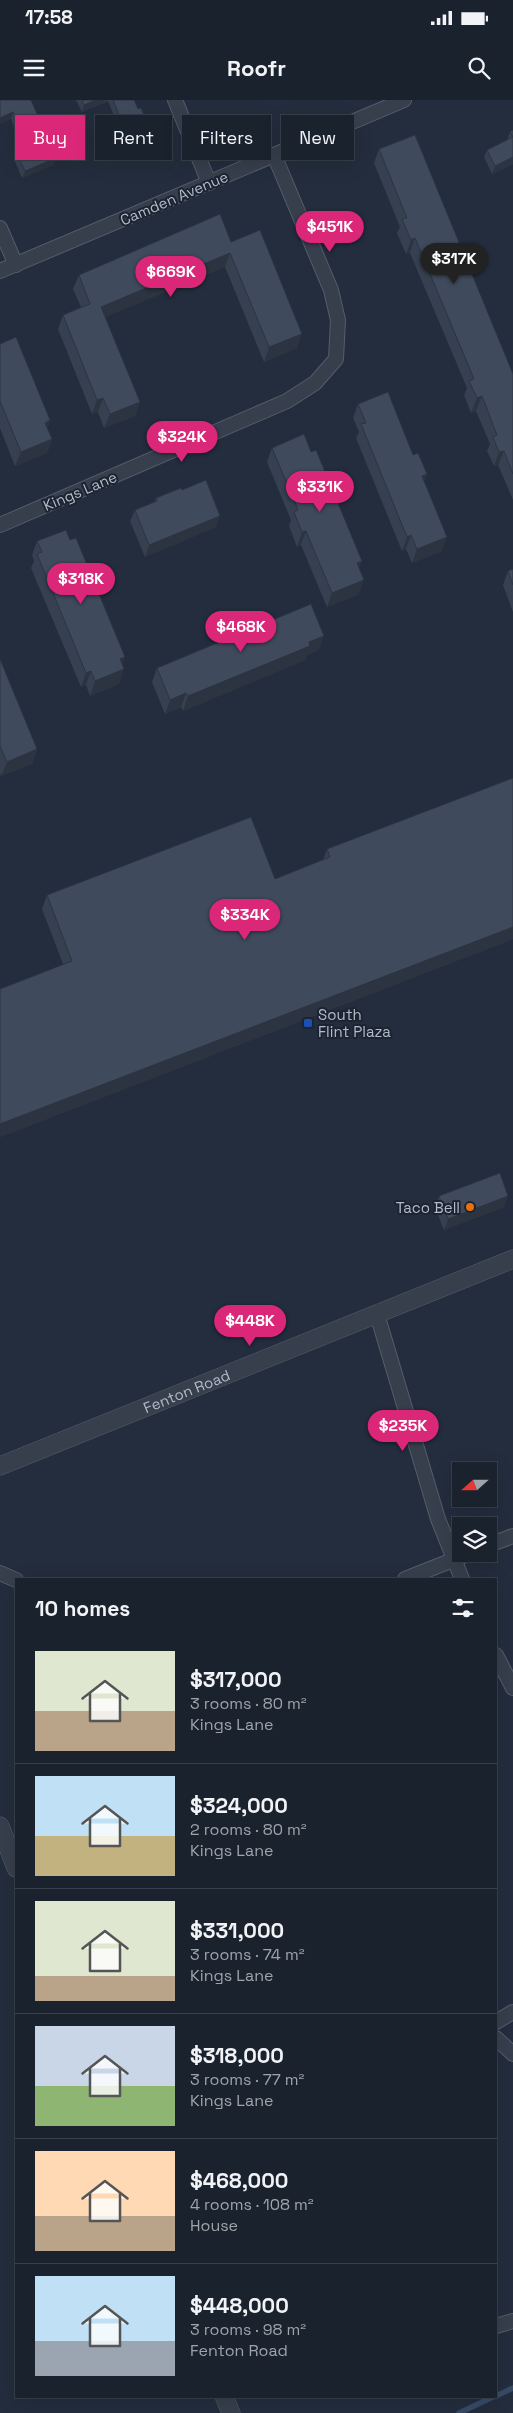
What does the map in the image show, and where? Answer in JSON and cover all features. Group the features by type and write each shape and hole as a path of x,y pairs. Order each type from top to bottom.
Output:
{"street":[{"path":"175,100 209,183"},
{"name":"Camden Avenue","path":"0,272 404,100"},
{"name":"Kings Lane","path":"0,525 287,401 315,384 336,360 338,320 331,290 274,155"},
{"path":"0,228 16,265"},
{"name":"Fenton Road","path":"0,1466 513,1259"},
{"path":"376,1314 438,1519 452,1557"},
{"path":"497,1543 513,1536"},
{"path":"407,1578 452,1560"},
{"path":"454,1562 462,1578"},
{"path":"0,1573 15,1580"},
{"path":"497,1657 513,1688"},
{"path":"0,1826 15,1865"},
{"path":"497,2021 513,2012"},
{"path":"497,2039 513,2054"},
{"path":"497,2326 513,2321"},
{"path":"225,2398 231,2413"}],"building":[{"path":"0,100 31,100 37,115 15,115 15,117 13,112 0,118"},
{"path":"82,100 96,100 84,105"},
{"path":"113,100 134,100 138,109 141,108 144,115 119,115"},
{"path":"415,135 513,374 513,474 504,451 499,452 493,437 497,435 482,396 477,398 469,381 474,379 415,238 411,240 402,219 407,218 379,149"},
{"path":"513,137 513,157 495,166 487,150"},
{"path":"20,160 51,160 25,171"},
{"path":"220,214 231,242 260,230 302,334 269,347 230,253 101,307 140,402 110,414 103,398 97,400 63,315 90,304 79,275"},
{"path":"16,337 50,420 45,423 52,439 21,452 0,401 0,344"},
{"path":"388,392 413,455 418,453 427,474 422,476 447,537 417,549 411,535 407,537 361,424 366,423 358,404"},
{"path":"304,434 311,452 316,450 362,561 357,563 364,580 332,593 306,531 302,532 294,512 298,510 272,448"},
{"path":"206,480 220,516 149,545 135,510 157,501 156,498"},
{"path":"66,530 70,540 76,538 125,657 120,659 124,669 95,681 91,671 86,673 37,554 42,552 37,541"},
{"path":"513,569 513,585 508,571"},
{"path":"311,604 324,636 309,642 310,646 188,696 186,693 170,700 157,668"},
{"path":"0,659 37,749 7,762 0,746"},
{"path":"513,778 513,927 0,1124 0,989 72,961 47,895 251,817 275,879 330,857 327,849"},
{"path":"500,1173 508,1196 448,1219 439,1196"}],"waterway":[{"path":"497,2396 513,2388"},
{"path":"459,2413 491,2398"}],"place":[{"name":"South Flint Plaza","path":"308,1023"},
{"name":"Taco Bell","path":"470,1207"}]}
